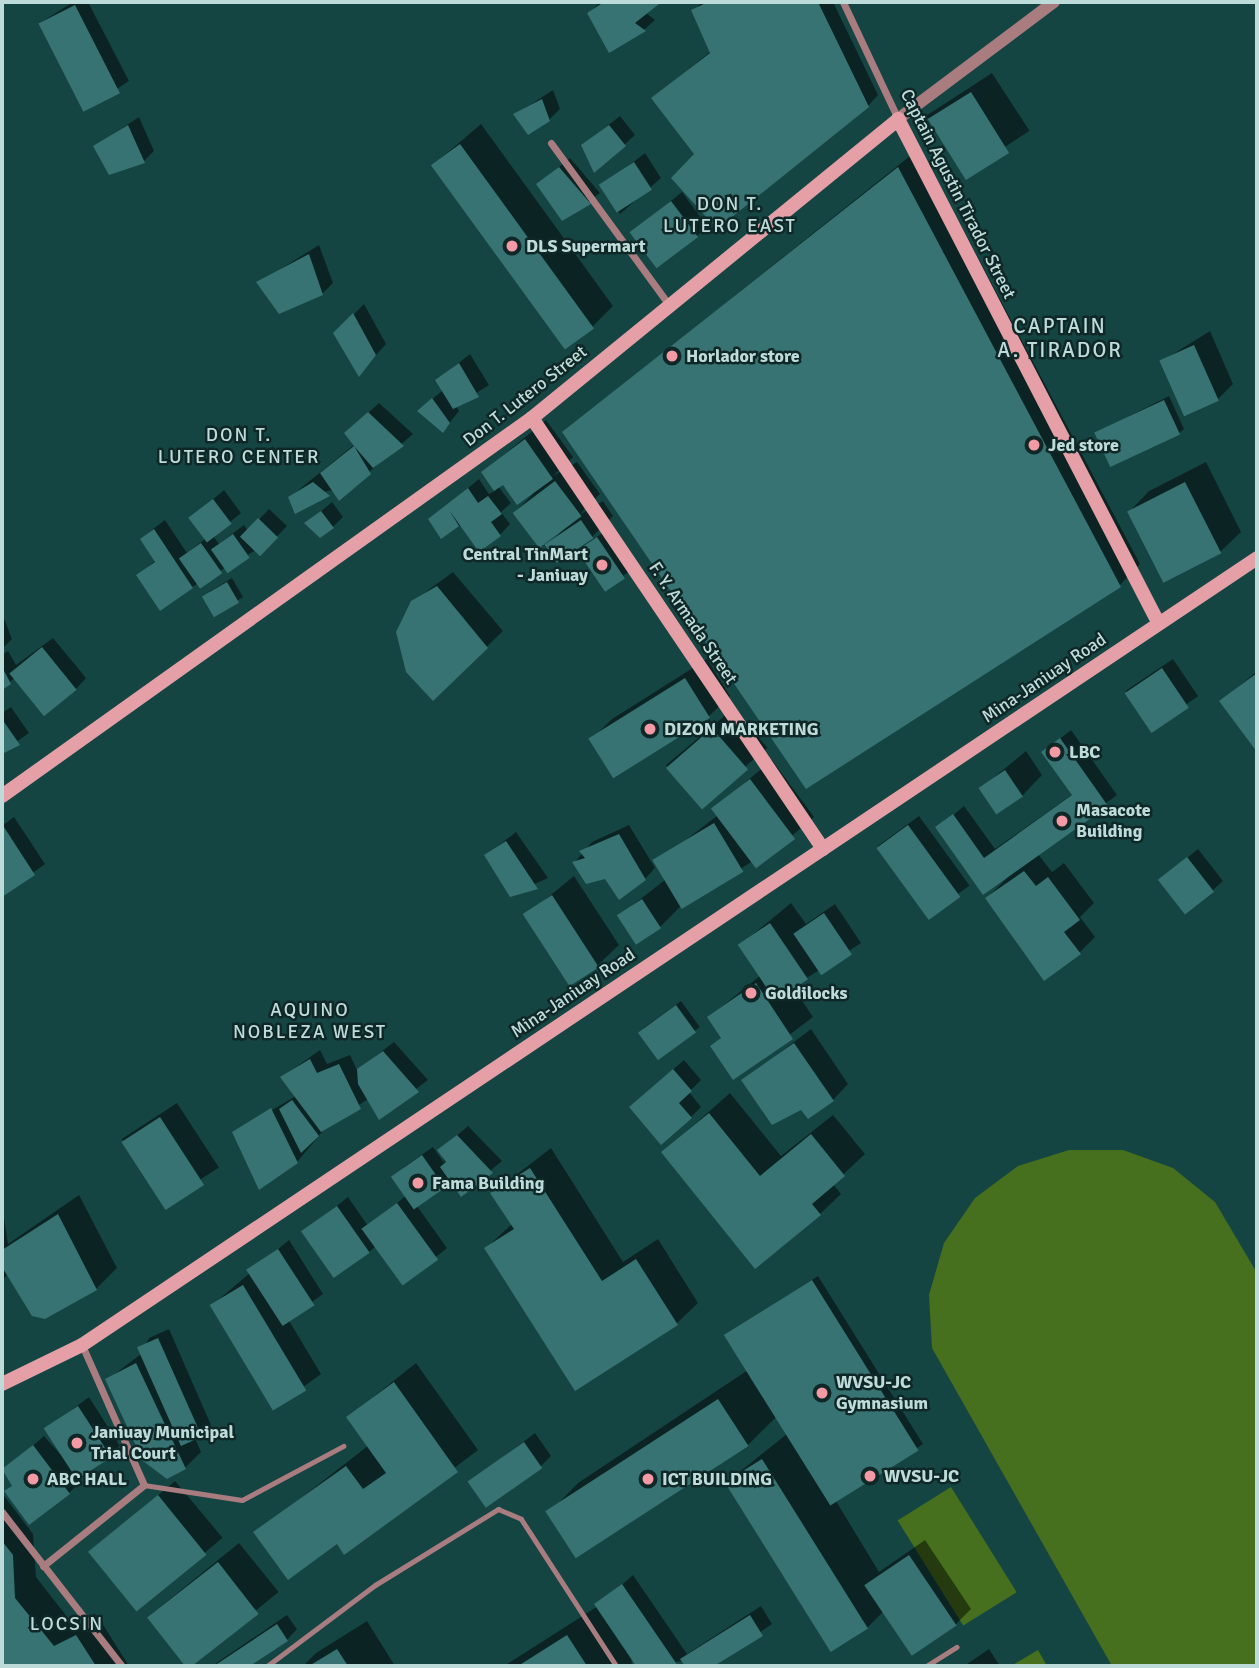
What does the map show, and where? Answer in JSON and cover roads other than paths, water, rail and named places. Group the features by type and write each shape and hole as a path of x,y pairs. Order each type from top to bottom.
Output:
{"main road":[{"name":"Don T. Lutero Street","path":"2,796 532,418 898,119"},
{"name":"Captain Agustin Tirador Street","path":"898,119 1159,624"},
{"name":"F. Y. Armada Street","path":"532,418 823,849"},
{"name":"Mina-Janiuay Road","path":"2,1384 82,1345 1257,558"}],"street":[{"name":"Captain Agustin Tirador Street","path":"843,2 898,119"},
{"name":"Don T. Lutero Street","path":"898,119 1054,2"},
{"path":"551,143 670,305"},
{"path":"43,1566 144,1485 82,1345"},
{"path":"2,1512 122,1666"}],"lane":[{"path":"144,1485 242,1500 343,1446"},
{"path":"268,1666 375,1585 498,1509 521,1519 616,1666"},
{"path":"926,1666 956,1647"}],"place":[{"name":"DLS Supermart","path":"512,246"},
{"name":"Horlador store","path":"672,356"},
{"name":"Jed store","path":"1034,445"},
{"name":"Central TinMart - Janiuay","path":"602,565"},
{"name":"DIZON MARKETING","path":"650,729"},
{"name":"LBC","path":"1055,752"},
{"name":"Masacote Building","path":"1062,821"},
{"name":"Goldilocks","path":"751,993"},
{"name":"Fama Building","path":"418,1183"},
{"name":"WVSU-JC Gymnasium","path":"822,1393"},
{"name":"Janiuay Municipal Trial Court","path":"77,1443"},
{"name":"WVSU-JC","path":"870,1476"},
{"name":"ABC HALL","path":"33,1479"},
{"name":"ICT BUILDING","path":"648,1479"}],"district":[{"name":"DON T. LUTERO EAST","path":"730,216"},
{"name":"CAPTAIN A. TIRADOR","path":"1060,338"},
{"name":"DON T. LUTERO CENTER","path":"239,447"},
{"name":"AQUINO NOBLEZA WEST","path":"310,1022"},
{"name":"LOCSIN","path":"67,1625"}]}
